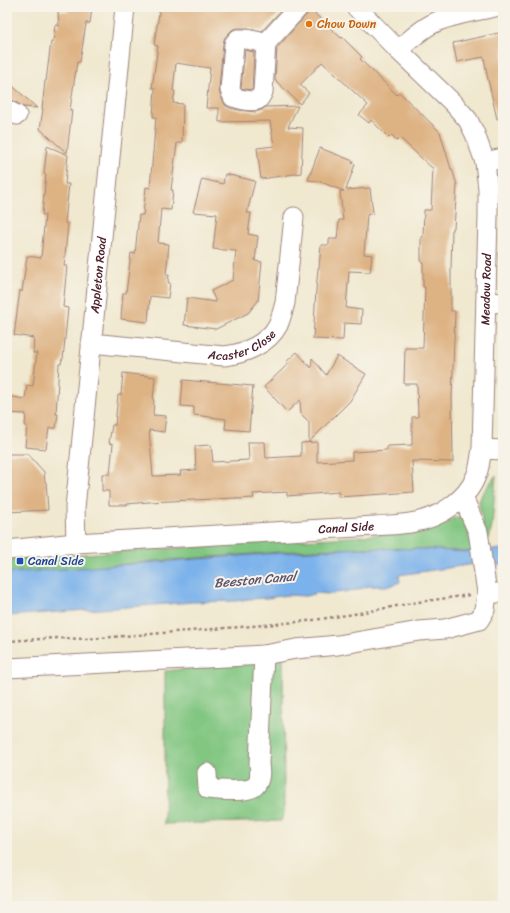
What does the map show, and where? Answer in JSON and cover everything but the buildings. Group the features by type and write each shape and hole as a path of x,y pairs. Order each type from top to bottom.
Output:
{"street":[{"name":"Appleton Road","path":"76,543 75,508 125,7"},
{"path":"266,43 299,7"},
{"name":"Meadow Road","path":"356,7 454,104 468,120 475,134 485,162 488,189 494,302 482,449 476,477 471,487 463,497"},
{"path":"398,50 432,24 444,19 486,8"},
{"path":"485,162 503,158"},
{"name":"Acaster Close","path":"92,343 224,356 247,351 256,346 268,338 277,326 285,304 294,217"},
{"path":"482,449 503,450"},
{"path":"7,668 264,655 338,645 418,631 445,629 479,620 485,610 491,589 478,532 463,497"},
{"name":"Canal Side","path":"7,550 76,543 367,527 416,522 434,516 453,506 463,497"},
{"path":"207,773 208,790 248,790 255,786 258,782 260,775 259,764 264,655"}],"path":[{"path":"7,641 58,638 86,639 279,624 354,614 491,589"}],"green space":[{"path":"496,475 492,526 489,539 483,526 479,502 482,494"},
{"path":"459,516 478,551 468,552 425,549 355,548 156,561 85,568 7,573 7,559 349,537 428,530"},
{"path":"283,657 284,812 281,821 164,824 165,671 246,663"}],"water":[{"name":"Beeston Canal","path":"355,548 425,549 463,552 503,549 503,565 475,564 399,575 400,582 390,586 369,586 357,590 328,594 317,593 306,596 287,595 236,601 193,602 7,616 7,573"}],"place":[{"name":"Chow Down","path":"309,24"},
{"name":"Canal Side","path":"20,561"}]}
